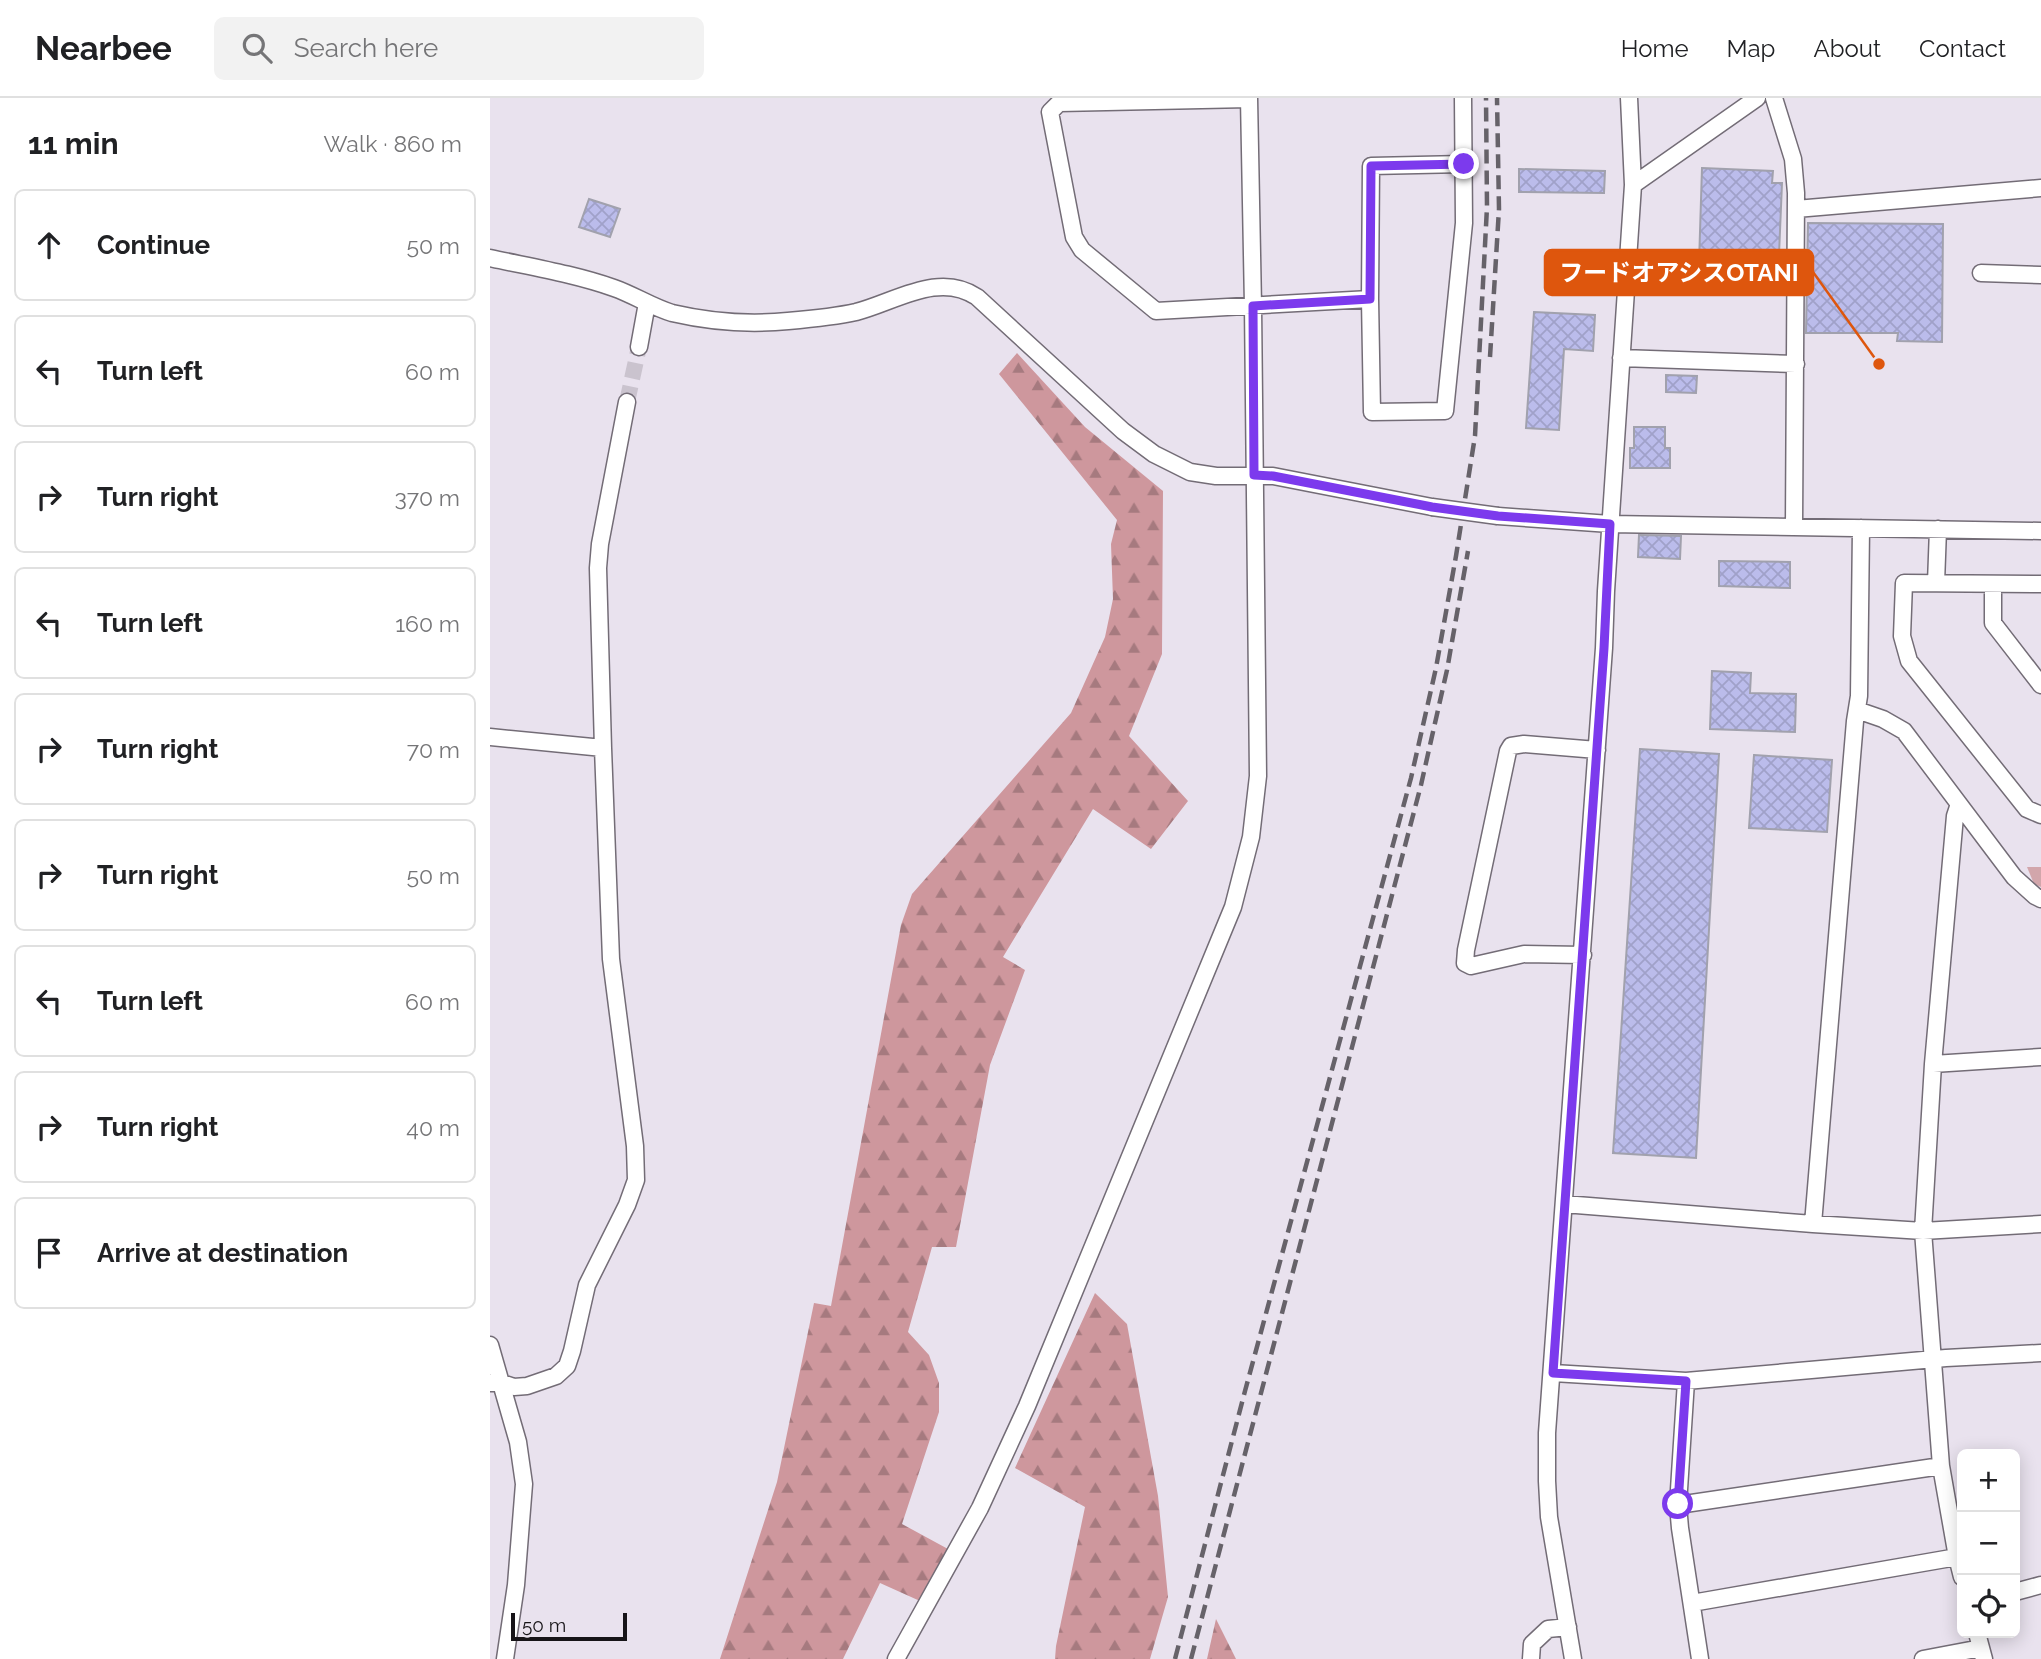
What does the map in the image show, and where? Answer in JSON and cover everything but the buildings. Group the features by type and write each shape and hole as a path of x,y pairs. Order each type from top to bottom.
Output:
{"street":[{"path":"897,1659 980,1508 1027,1406 1233,907 1251,837 1258,776 1253,306 1249,98 1059,103 1050,113 1074,237 1082,250 1156,311 1253,306 1370,299"},
{"path":"1463,98 1464,164 1464,223 1445,411 1372,412 1371,166 1464,164"},
{"path":"1573,1659 1549,1517 1546,1481 1547,1433 1583,955 1633,185 1629,98"},
{"path":"1774,98 1793,159 1796,209 1794,526"},
{"path":"1633,185 1751,100"},
{"path":"1796,209 2041,188"},
{"path":"490,258 614,288 671,312 727,323 773,323 840,316 929,287 967,290 1123,431 1154,454 1190,472 1216,476 1273,476 1432,507 1498,516 1610,524 2041,531"},
{"path":"1981,274 2041,275"},
{"path":"639,347 647,303"},
{"path":"1621,358 1796,364"},
{"path":"496,1383 514,1387 527,1386 556,1377 567,1366 587,1285 636,1181 635,1146 611,959 598,568 600,544 627,402"},
{"path":"1813,1224 1853,735 1859,696 1861,528"},
{"path":"1936,583 1937,529"},
{"path":"2041,584 1905,583 1902,636 1909,661 2027,809 2041,815"},
{"path":"1993,584 1993,623 2041,685"},
{"path":"1857,710 1883,719 1904,731 2014,877 2041,899"},
{"path":"490,737 603,748"},
{"path":"1583,955 1524,954 1471,966 1465,963 1511,746 1524,744 1597,750"},
{"path":"1692,1603 1957,1557 1941,1466 1923,1231 1933,1064 1953,832 1959,804"},
{"path":"1933,1064 2041,1057"},
{"path":"1564,1204 1923,1231 2041,1224"},
{"path":"490,1345 496,1383 518,1442 524,1484 516,1585 505,1659"},
{"path":"1553,1373 1686,1381 2041,1353"},
{"path":"1686,1381 1678,1504 1700,1659"},
{"path":"1678,1504 1941,1466"},
{"path":"2020,1591 2041,1585"},
{"path":"1531,1659 1532,1644 1548,1629 1568,1627"},
{"path":"1923,1659 1981,1647"}],"shaded area":[{"path":"2027,867 2041,867 2041,887 2034,884"}],"green space":[{"path":"1017,353 1085,427 1163,491 1162,654 1129,736 1188,801 1151,849 1093,809 1003,957 1025,970 990,1065 956,1247 932,1247 908,1332 929,1355 939,1383 939,1412 902,1524 948,1549 920,1601 880,1583 843,1659 720,1659 777,1482 814,1303 831,1306 901,925 912,894 1071,713 1105,637 1113,599 1111,544 1117,520 999,374"},
{"path":"1095,1293 1127,1324 1158,1496 1168,1597 1150,1659 1055,1659 1085,1507 1015,1468"},
{"path":"1216,1619 1236,1659 1207,1659"}],"tunnel":[{"path":"627,402 639,347"}],"railway":[{"path":"1175,1659 1411,778 1436,668 1475,436 1487,207 1486,98"},
{"path":"1490,357 1499,209 1497,98"},
{"path":"1191,1659 1421,785 1447,670 1468,551"}],"place":[{"name":"フードオアシスOTANI","path":"1879,364"}],"route":[{"path":"1464,164 1371,166 1370,299 1253,306 1254,475 1273,476 1432,507 1498,516 1610,524 1604,648 1553,1373 1686,1381 1678,1504"}]}
